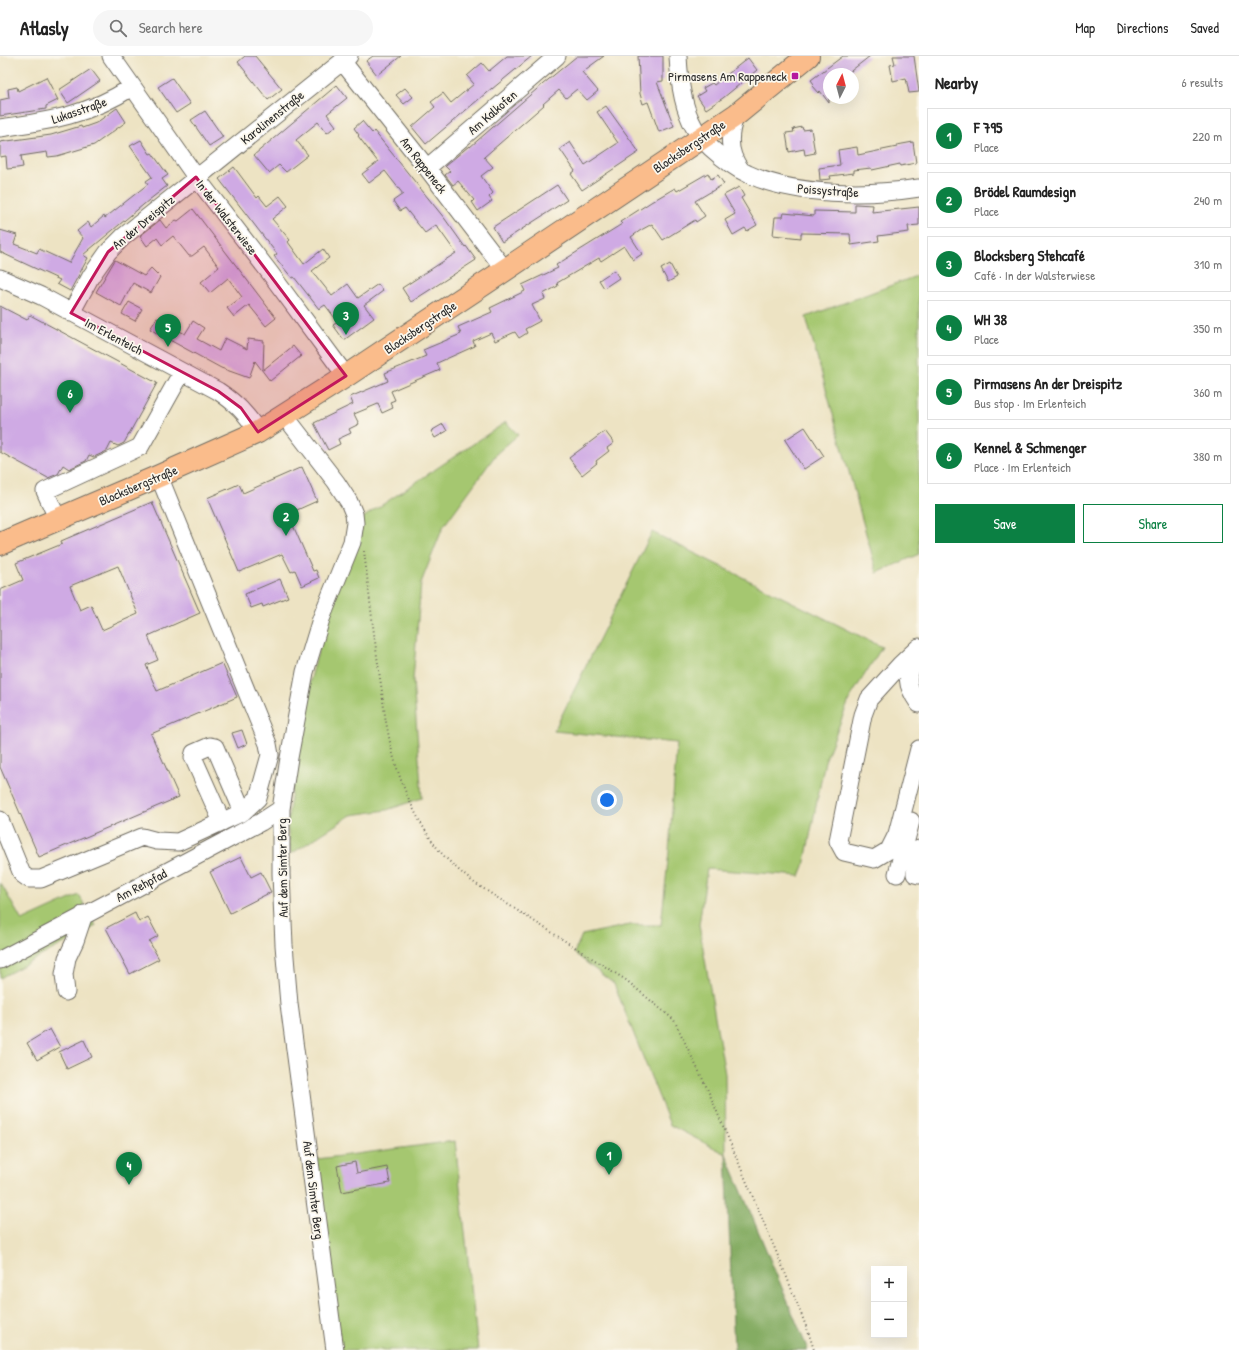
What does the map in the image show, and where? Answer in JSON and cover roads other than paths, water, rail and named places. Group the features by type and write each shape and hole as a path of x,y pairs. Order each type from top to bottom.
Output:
{"main road":[{"name":"Blocksbergstraße","path":"0,544 258,432 285,416 736,115 808,56"}],"street":[{"name":"In der Walsterwiese","path":"111,56 196,178 270,273 346,376"},
{"name":"Am Kalkofen","path":"427,168 557,56"},
{"name":"Poissystraße","path":"678,56 681,86 687,112 693,126 701,138 726,160 749,175 770,182 823,192 862,193 919,188"},
{"name":"Am Rappeneck","path":"345,59 505,270"},
{"name":"Karolinenstraße","path":"196,178 345,59"},
{"name":"Lukasstraße","path":"0,128 63,118 102,104 132,86"},
{"path":"736,115 732,124 731,150 734,162 741,170"},
{"name":"An der Dreispitz","path":"71,313 91,276 108,252 122,237 196,178"},
{"name":"Im Erlenteich","path":"0,278 41,296 218,390 249,417 258,432"},
{"path":"58,520 45,491 140,448 182,372"},
{"name":"Auf dem Simter Berg","path":"285,416 346,497 354,514 355,523 352,542 321,619 305,672 281,809 281,874 284,945 289,1004 335,1350"},
{"path":"0,820 22,874 29,879 41,879 142,838 157,841 178,842 243,812 258,798 270,755 268,744 159,476"},
{"path":"919,647 900,665 869,699 863,715 838,841 844,852 874,859 889,850 897,834 919,749"},
{"path":"919,658 912,667 908,686 919,704"},
{"path":"222,822 193,757 194,753 210,746 215,747 243,812"},
{"path":"897,874 919,791"},
{"name":"Am Rehpfad","path":"0,960 84,914 261,822 281,809"},
{"path":"919,849 915,874 919,875"},
{"path":"66,992 64,974 67,958 75,941 84,914"}],"place":[{"name":"Pirmasens Am Rappeneck","path":"795,76"},
{"name":"Blocksberg Stehcafé","path":"346,335"},
{"name":"Pirmasens An der Dreispitz","path":"168,347"},
{"name":"Kennel & Schmenger","path":"70,413"},
{"name":"Brödel Raumdesign","path":"286,536"},
{"name":"F 795","path":"609,1175"},
{"name":"WH 38","path":"129,1185"}]}
